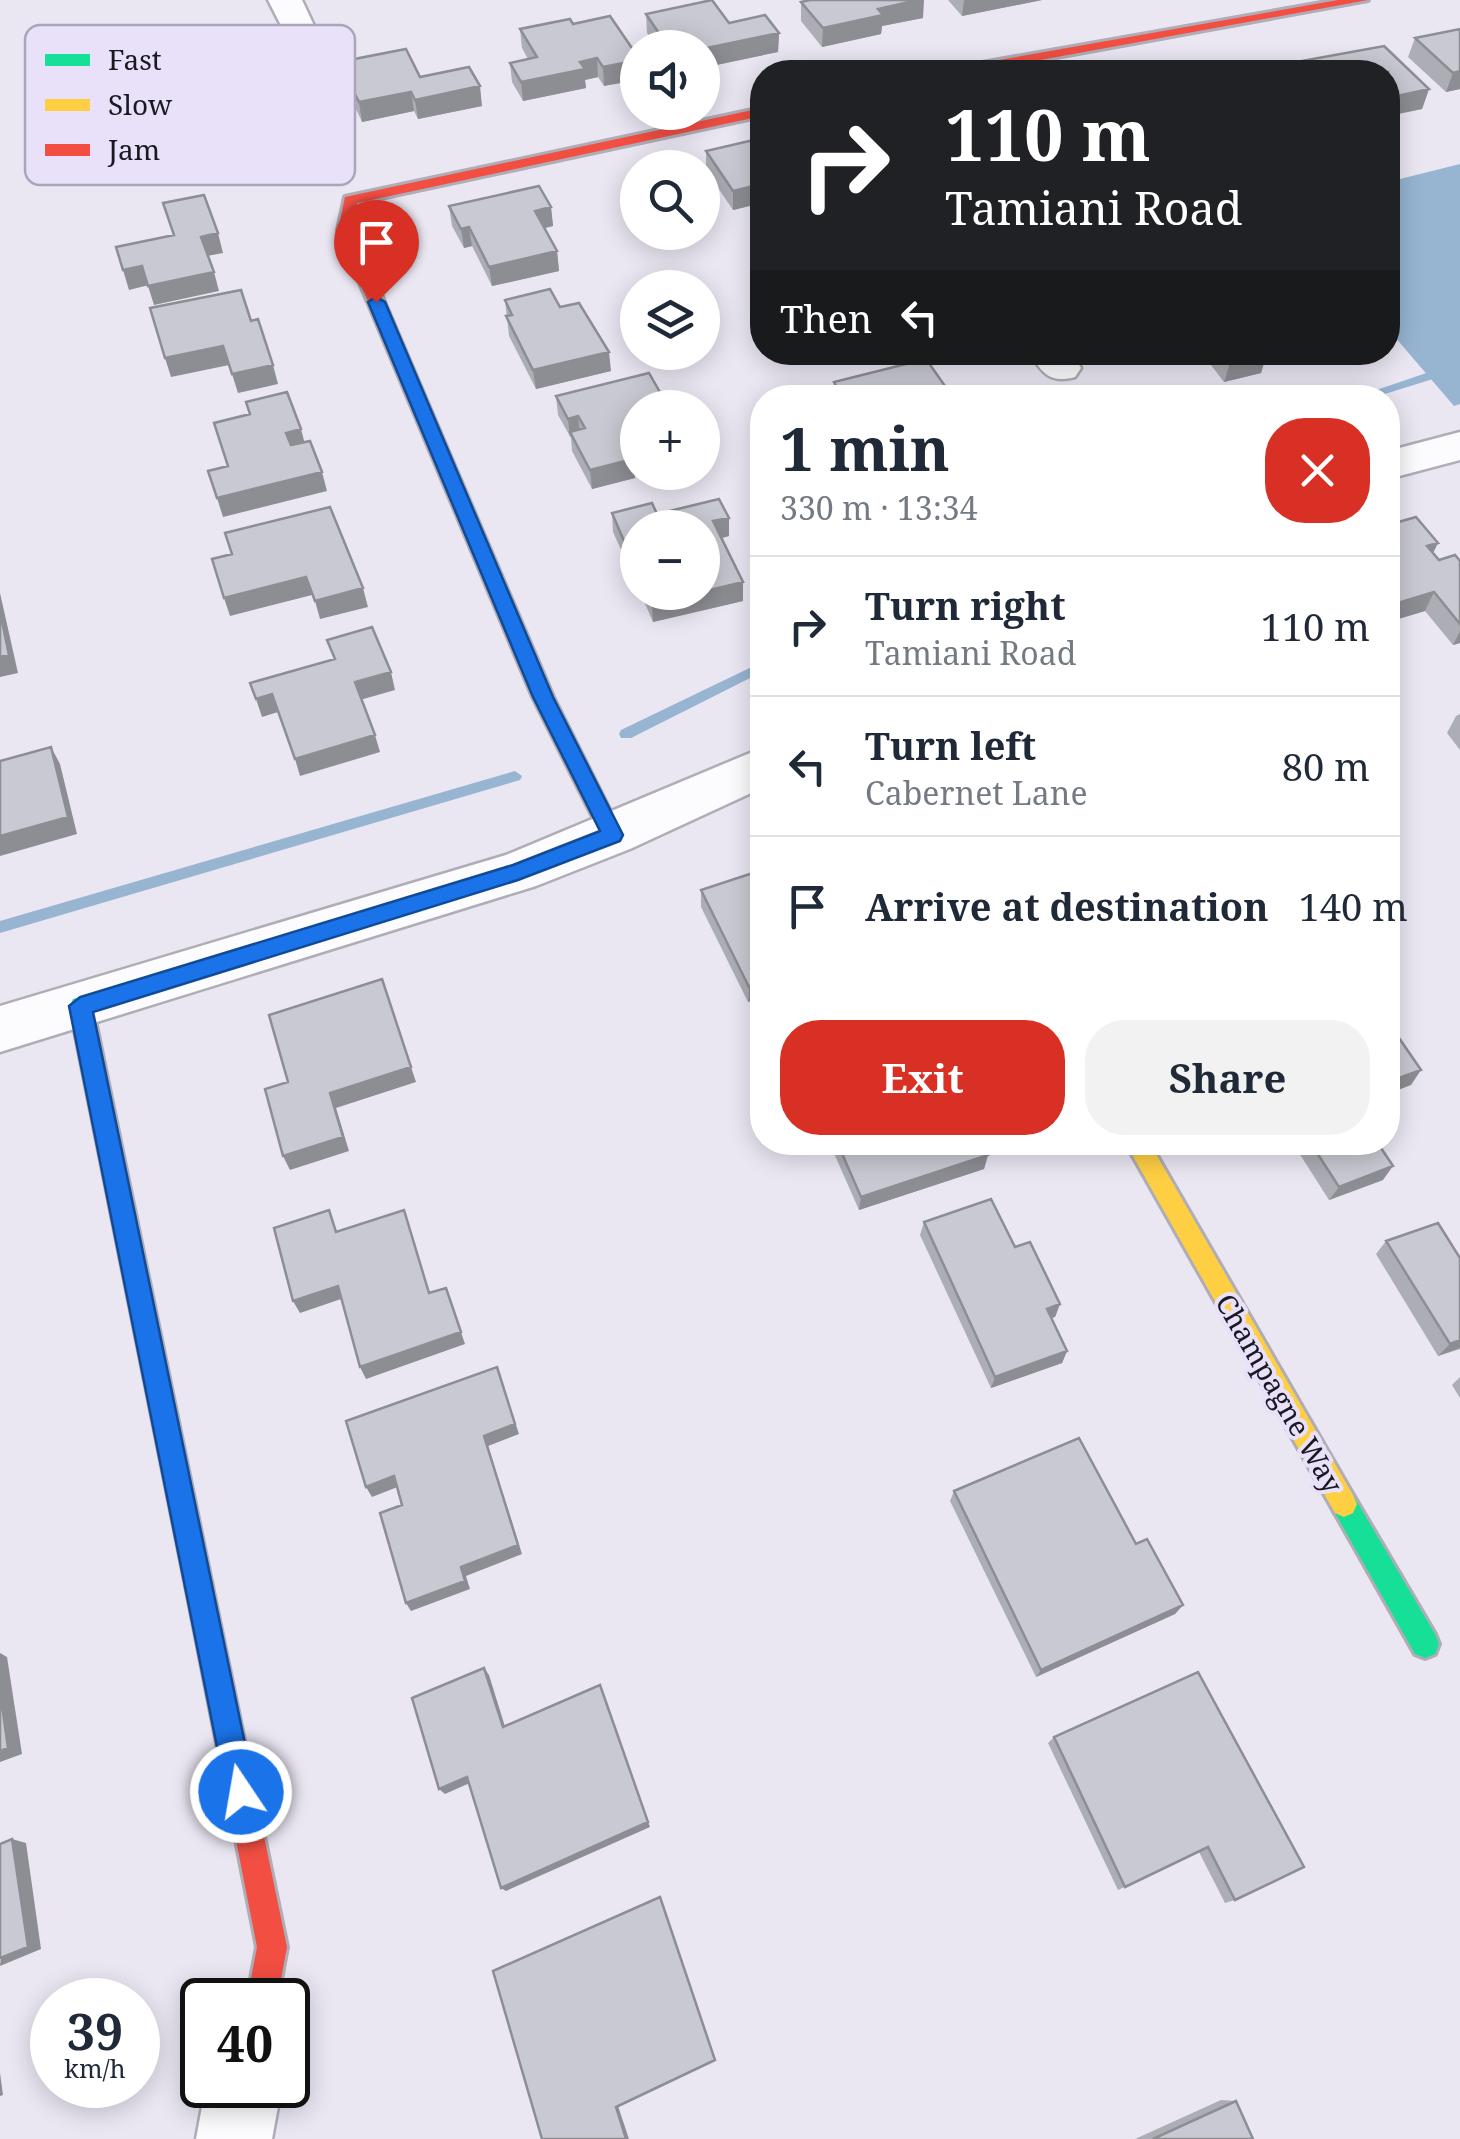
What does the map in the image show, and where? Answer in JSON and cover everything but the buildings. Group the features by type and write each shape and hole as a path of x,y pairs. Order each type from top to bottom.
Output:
{"street":[{"path":"285,0 297,25"},
{"path":"1022,60 1360,0"},
{"path":"612,835 543,697 346,230 350,200 750,115"},
{"path":"1400,462 1459,447"},
{"path":"0,1029 518,872 612,835 750,772"},
{"path":"80,1006 272,1947 266,1978"},
{"name":"Champagne Way","path":"1143,1155 1425,1644"},
{"path":"234,2139 240,2108"}],"water":[{"path":"1460,164 1460,404 1454,406 1400,343 1400,179"}],"waterway":[{"path":"1400,385 1460,363"},
{"path":"626,734 750,673"},
{"path":"0,927 515,776"}],"traffic: fast":[{"path":"374,297 543,697 612,835"},
{"path":"81,1006 199,1586"},
{"path":"1344,1504 1425,1644"}],"traffic: slow":[{"path":"1143,1155 1344,1504"}],"traffic: jam":[{"path":"1022,60 1361,0"},
{"path":"374,297 346,230 350,200 750,115"},
{"path":"199,1586 272,1947 266,1978"}],"route":[{"path":"241,1792 80,1006 518,872 612,835 543,697 376,302"}]}
